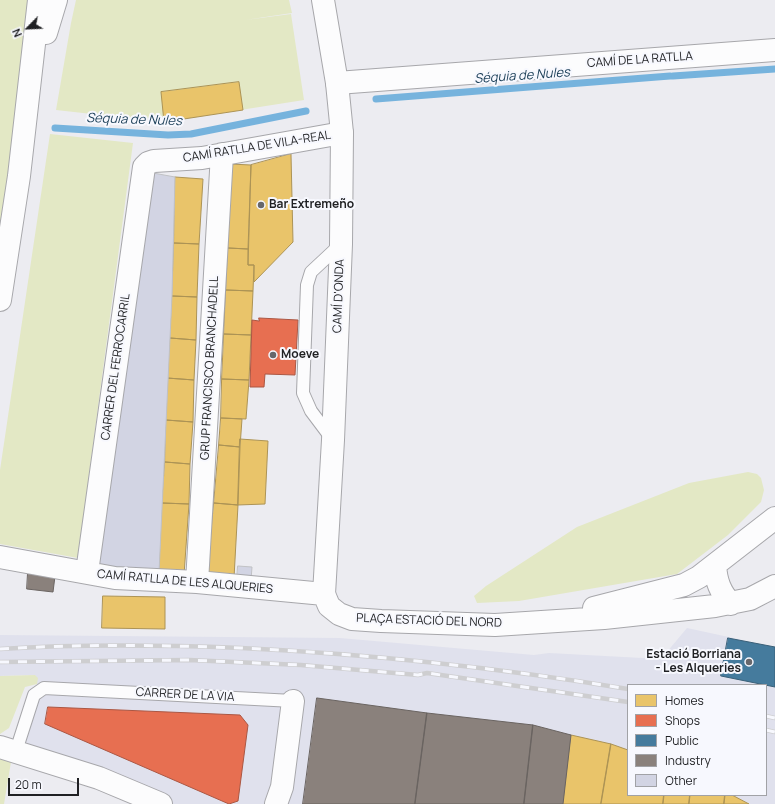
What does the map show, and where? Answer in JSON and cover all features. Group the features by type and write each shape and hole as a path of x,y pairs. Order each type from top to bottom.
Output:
{"street":[{"path":"0,300 19,176 28,90 40,0"},
{"path":"28,90 56,0"},
{"name":"CAMÍ D'ONDA","path":"323,0 338,83 342,133 341,244 333,440 324,594"},
{"name":"CAMÍ DE LA RATLLA","path":"338,83 775,50"},
{"name":"CAMÍ RATLLA DE VILA-REAL","path":"148,163 154,161 202,158 342,133"},
{"name":"GRUP FRANCISCO BRANCHADELL","path":"198,582 222,154"},
{"name":"CARRER DEL FERROCARRIL","path":"87,572 141,184 144,167 148,163"},
{"name":"PLAÇA ESTACIÓ DEL NORD","path":"545,621 678,587 699,577 775,519"},
{"name":"CAMÍ RATLLA DE LES ALQUERIES","path":"0,557 128,579 198,582 324,594"},
{"path":"715,565 716,580 720,590 731,604"},
{"name":"PLAÇA ESTACIÓ DEL NORD","path":"324,594 329,606 339,614 352,619 495,625 647,614 731,604 750,599 775,586"},
{"name":"CARRER DE LA VIA","path":"276,804 282,787 293,701"},
{"path":"8,749 99,778 161,804"}],"lane":[{"path":"333,440 311,411 303,393 307,285 311,272 341,244"},
{"name":"CARRER DE LA VIA","path":"8,749 34,695 44,688 293,701"}],"shaded area":[{"path":"687,628 775,647 775,804 749,804 734,796 767,796 767,684 627,684 627,751 524,804 161,804 17,752 43,688 37,684 35,675 0,676 0,635 340,638 534,655 549,653 661,659"}],"green space":[{"path":"0,0 34,0 0,225"},
{"path":"76,0 289,0 292,13 245,20 291,14 304,100 164,122 56,110"},
{"path":"50,134 133,143 78,558 0,544 0,470"},
{"path":"748,472 757,474 761,478 764,490 761,502 728,535 677,574 519,601 477,603 474,596 486,586 577,527 689,483"},
{"path":"35,675 38,678 37,684 25,687 9,728 0,734 0,676"},
{"path":"0,759 11,762 4,804 0,804"}],"building: Homes":[{"path":"239,82 243,110 164,122 161,92"},
{"path":"291,154 293,242 254,282 254,265 248,265 251,165"},
{"path":"230,164 251,165 248,249 228,248"},
{"path":"175,177 203,179 199,244 174,243"},
{"path":"174,243 199,244 197,297 172,296"},
{"path":"228,248 248,249 248,265 254,265 253,291 226,290"},
{"path":"226,290 253,291 251,335 224,334"},
{"path":"172,296 197,297 196,340 170,338"},
{"path":"224,334 251,335 249,380 222,379"},
{"path":"170,338 196,340 194,380 167,378"},
{"path":"167,378 194,380 193,422 166,420"},
{"path":"222,379 249,380 246,419 221,418"},
{"path":"221,418 242,419 240,447 219,445"},
{"path":"166,420 193,422 190,464 165,462"},
{"path":"240,439 268,441 265,504 238,505"},
{"path":"219,445 240,447 238,505 214,503"},
{"path":"165,462 190,464 189,504 162,503"},
{"path":"162,503 189,504 184,575 159,573"},
{"path":"214,503 238,505 234,578 207,576"},
{"path":"103,596 165,597 165,629 102,628"},
{"path":"571,735 611,744 601,804 563,804"},
{"path":"611,744 627,750 627,796 664,796 663,804 601,804"},
{"path":"664,796 690,796 689,804 663,804"},
{"path":"690,796 725,796 724,804 689,804"},
{"path":"725,796 734,796 749,804 724,804"}],"building: Shops":[{"name":"Moeve","path":"259,318 298,320 295,375 265,374 264,387 250,387 252,320 259,321"},
{"path":"48,707 240,715 248,725 238,801 229,804 45,724"}],"building: Public":[{"name":"Estació Borriana - Les Alqueries","path":"728,638 775,647 775,687 767,685 767,684 721,676"}],"building: Industry":[{"path":"28,572 55,576 53,592 27,589"},
{"path":"317,698 427,713 415,804 303,804"},
{"path":"427,713 533,725 524,804 415,804"},
{"path":"533,725 571,735 563,804 524,804"}],"building: Other":[{"path":"153,173 175,177 172,296 159,573 96,567"},
{"path":"238,566 252,567 251,580 237,579"}],"waterway":[{"name":"Séquia de Nules","path":"673,76 775,69"},
{"name":"Séquia de Nules","path":"376,99 670,76"},
{"name":"Séquia de Nules","path":"55,128 168,135 191,134 306,111"}],"railway":[{"path":"0,649 60,646 151,646 241,648 338,654 483,668 627,689"},
{"path":"0,662 189,660 301,665 418,675 427,673 627,702"},
{"path":"767,716 775,718"},
{"path":"767,730 775,732"}],"place":[{"name":"Bar Extremeño","path":"261,205"},
{"name":"Moeve","path":"273,355"},
{"name":"Estació Borriana - Les Alqueries","path":"749,662"}]}
